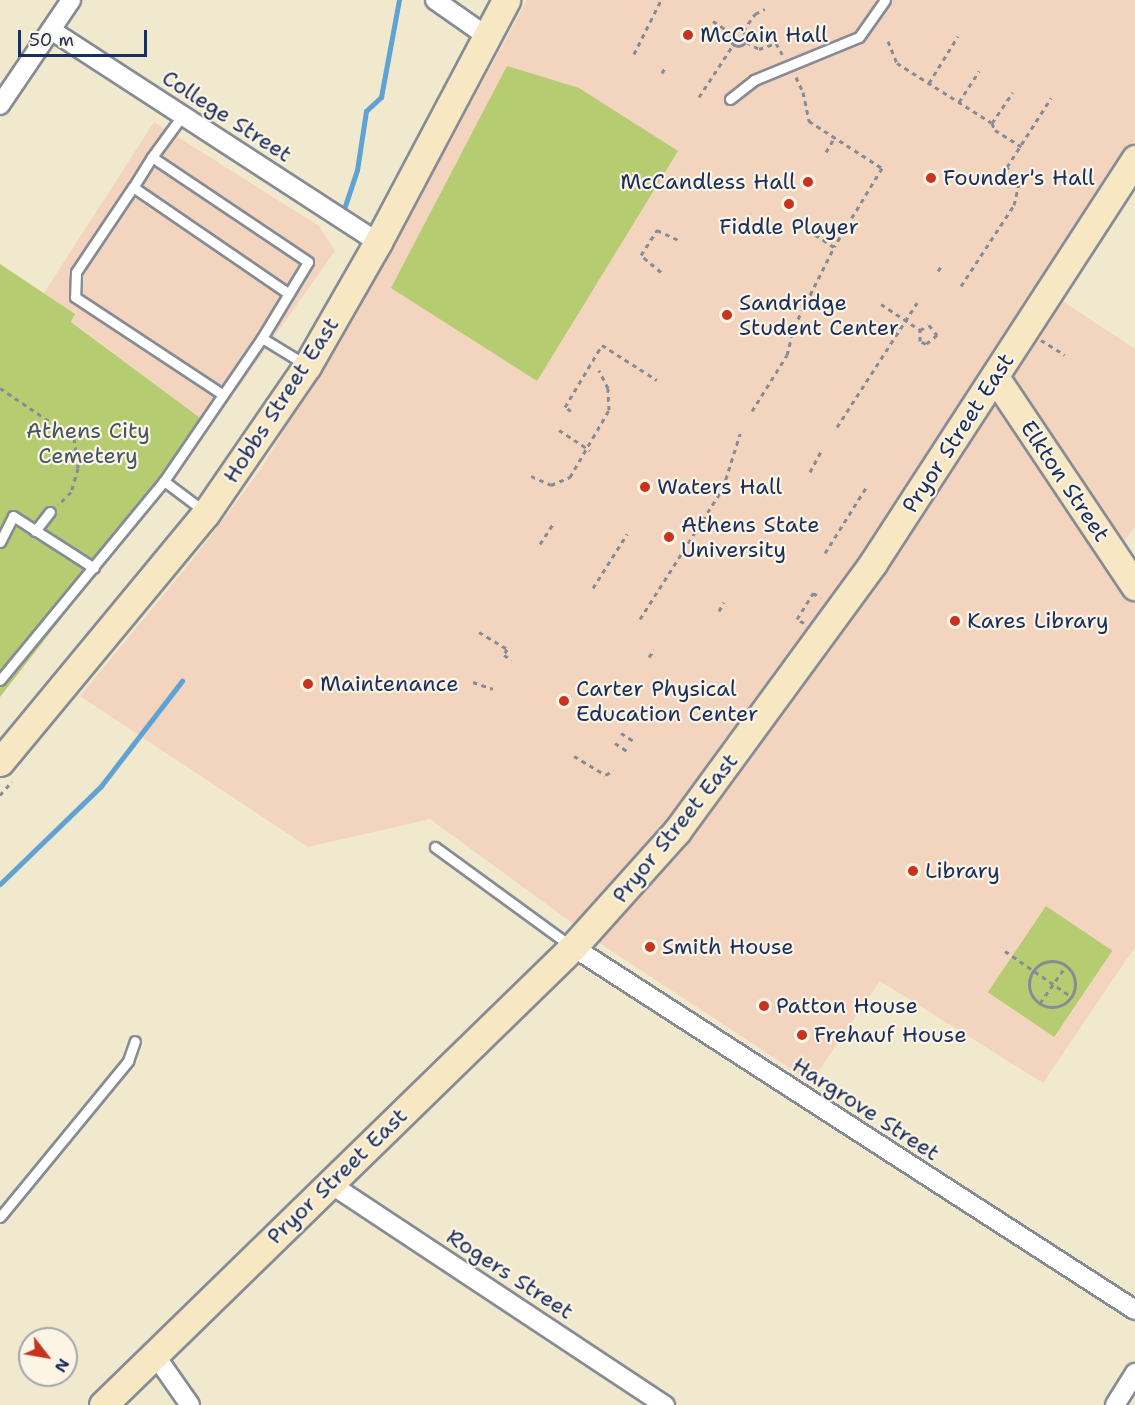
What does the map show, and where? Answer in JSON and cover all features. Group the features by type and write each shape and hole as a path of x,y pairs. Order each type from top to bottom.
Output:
{"street":[{"path":"0,105 71,0"},
{"path":"435,0 485,35"},
{"name":"Hobbs Street East","path":"0,762 206,513 307,366 378,242 485,35 506,0"},
{"name":"College Street","path":"51,30 378,242"},
{"name":"Pryor Street East","path":"103,1405 573,947 678,831 771,708 873,563 1135,159"},
{"name":"Elkton Street","path":"995,377 1135,586"},
{"name":"Hargrove Street","path":"573,947 1135,1310"},
{"name":"Rogers Street","path":"329,1183 665,1405"},
{"path":"155,1355 190,1405"},
{"path":"1115,1405 1135,1373"}],"lane":[{"path":"730,99 754,80 859,37 885,0"},
{"path":"182,116 76,272 75,297 222,394"},
{"path":"0,680 164,481 262,338 308,262 152,157"},
{"path":"133,187 288,293"},
{"path":"262,338 307,366"},
{"path":"164,481 206,513"},
{"path":"35,531 50,512"},
{"path":"0,542 13,516 94,568"},
{"path":"435,847 573,947"},
{"path":"0,1217 128,1060 135,1041"}],"path":[{"path":"634,54 661,0"},
{"path":"731,33 743,31 755,14 765,9"},
{"path":"713,21 731,33 734,45"},
{"path":"743,31 746,42"},
{"path":"929,83 958,36"},
{"path":"888,41 897,63 992,123 995,130 1020,146"},
{"path":"699,97 734,45 746,42 759,49 776,43 783,55"},
{"path":"662,73 666,66"},
{"path":"959,103 979,71"},
{"path":"752,411 787,355 794,327 834,247 882,168 809,121 803,92 795,75"},
{"path":"992,123 1013,92"},
{"path":"961,286 1019,195 1019,184 1007,167 1051,98"},
{"path":"825,152 834,137"},
{"path":"746,221 750,213"},
{"path":"661,272 641,255 652,238 663,229 681,241"},
{"path":"806,229 834,247"},
{"path":"938,271 942,265"},
{"path":"837,427 917,303"},
{"path":"881,304 920,330"},
{"path":"929,325 938,335 926,344 920,341 920,330 929,325"},
{"path":"1032,334 1065,356"},
{"path":"571,411 565,407 602,345 657,380"},
{"path":"531,476 551,485 562,483 589,449 609,410 608,388 598,370"},
{"path":"0,388 74,438 78,468 71,492 50,512"},
{"path":"559,430 589,449"},
{"path":"640,619 723,488 740,434"},
{"path":"810,472 821,451"},
{"path":"825,553 867,486"},
{"path":"540,544 553,524"},
{"path":"593,588 627,534"},
{"path":"810,627 797,619 804,604 813,593 827,602"},
{"path":"719,611 724,602"},
{"path":"480,632 507,649 504,655 512,660"},
{"path":"649,657 654,650"},
{"path":"473,682 493,689"},
{"path":"621,733 634,741"},
{"path":"615,743 627,751"},
{"path":"574,756 606,775 613,770"},
{"path":"1005,951 1072,998"},
{"path":"1049,961 1066,966 1076,983 1072,998 1059,1006 1040,1004 1029,989 1034,971 1049,961"},
{"path":"1040,1004 1066,966"}],"shaded area":[{"name":"Athens State University","path":"527,0 1135,0 1135,139 1041,287 1135,349 1135,527 1108,562 1135,602 1135,947 1043,1083 880,981 811,1082 601,944 430,819 308,847 80,696 189,564 259,472 375,280"},
{"path":"154,122 319,226 335,251 211,426 71,321 74,314 44,293"}],"green space":[{"path":"507,66 579,88 678,151 537,381 391,288"},
{"name":"Athens City Cemetery","path":"0,264 75,314 71,322 211,426 0,697"},
{"path":"1046,906 1112,951 1054,1037 988,992"}],"waterway":[{"path":"344,209 357,170 366,111 381,97 399,0"},
{"path":"0,884 101,786 182,681"}],"place":[{"name":"McCain Hall","path":"688,35"},
{"name":"Founder's Hall","path":"931,178"},
{"name":"McCandless Hall","path":"808,182"},
{"name":"Fiddle Player","path":"789,204"},
{"name":"Sandridge Student Center","path":"727,315"},
{"name":"Waters Hall","path":"645,487"},
{"name":"Athens State University","path":"669,537"},
{"name":"Kares Library","path":"955,621"},
{"name":"Maintenance","path":"308,684"},
{"name":"Carter Physical Education Center","path":"564,701"},
{"name":"Library","path":"913,871"},
{"name":"Smith House","path":"650,947"},
{"name":"Patton House","path":"764,1006"},
{"name":"Frehauf House","path":"802,1035"}]}
